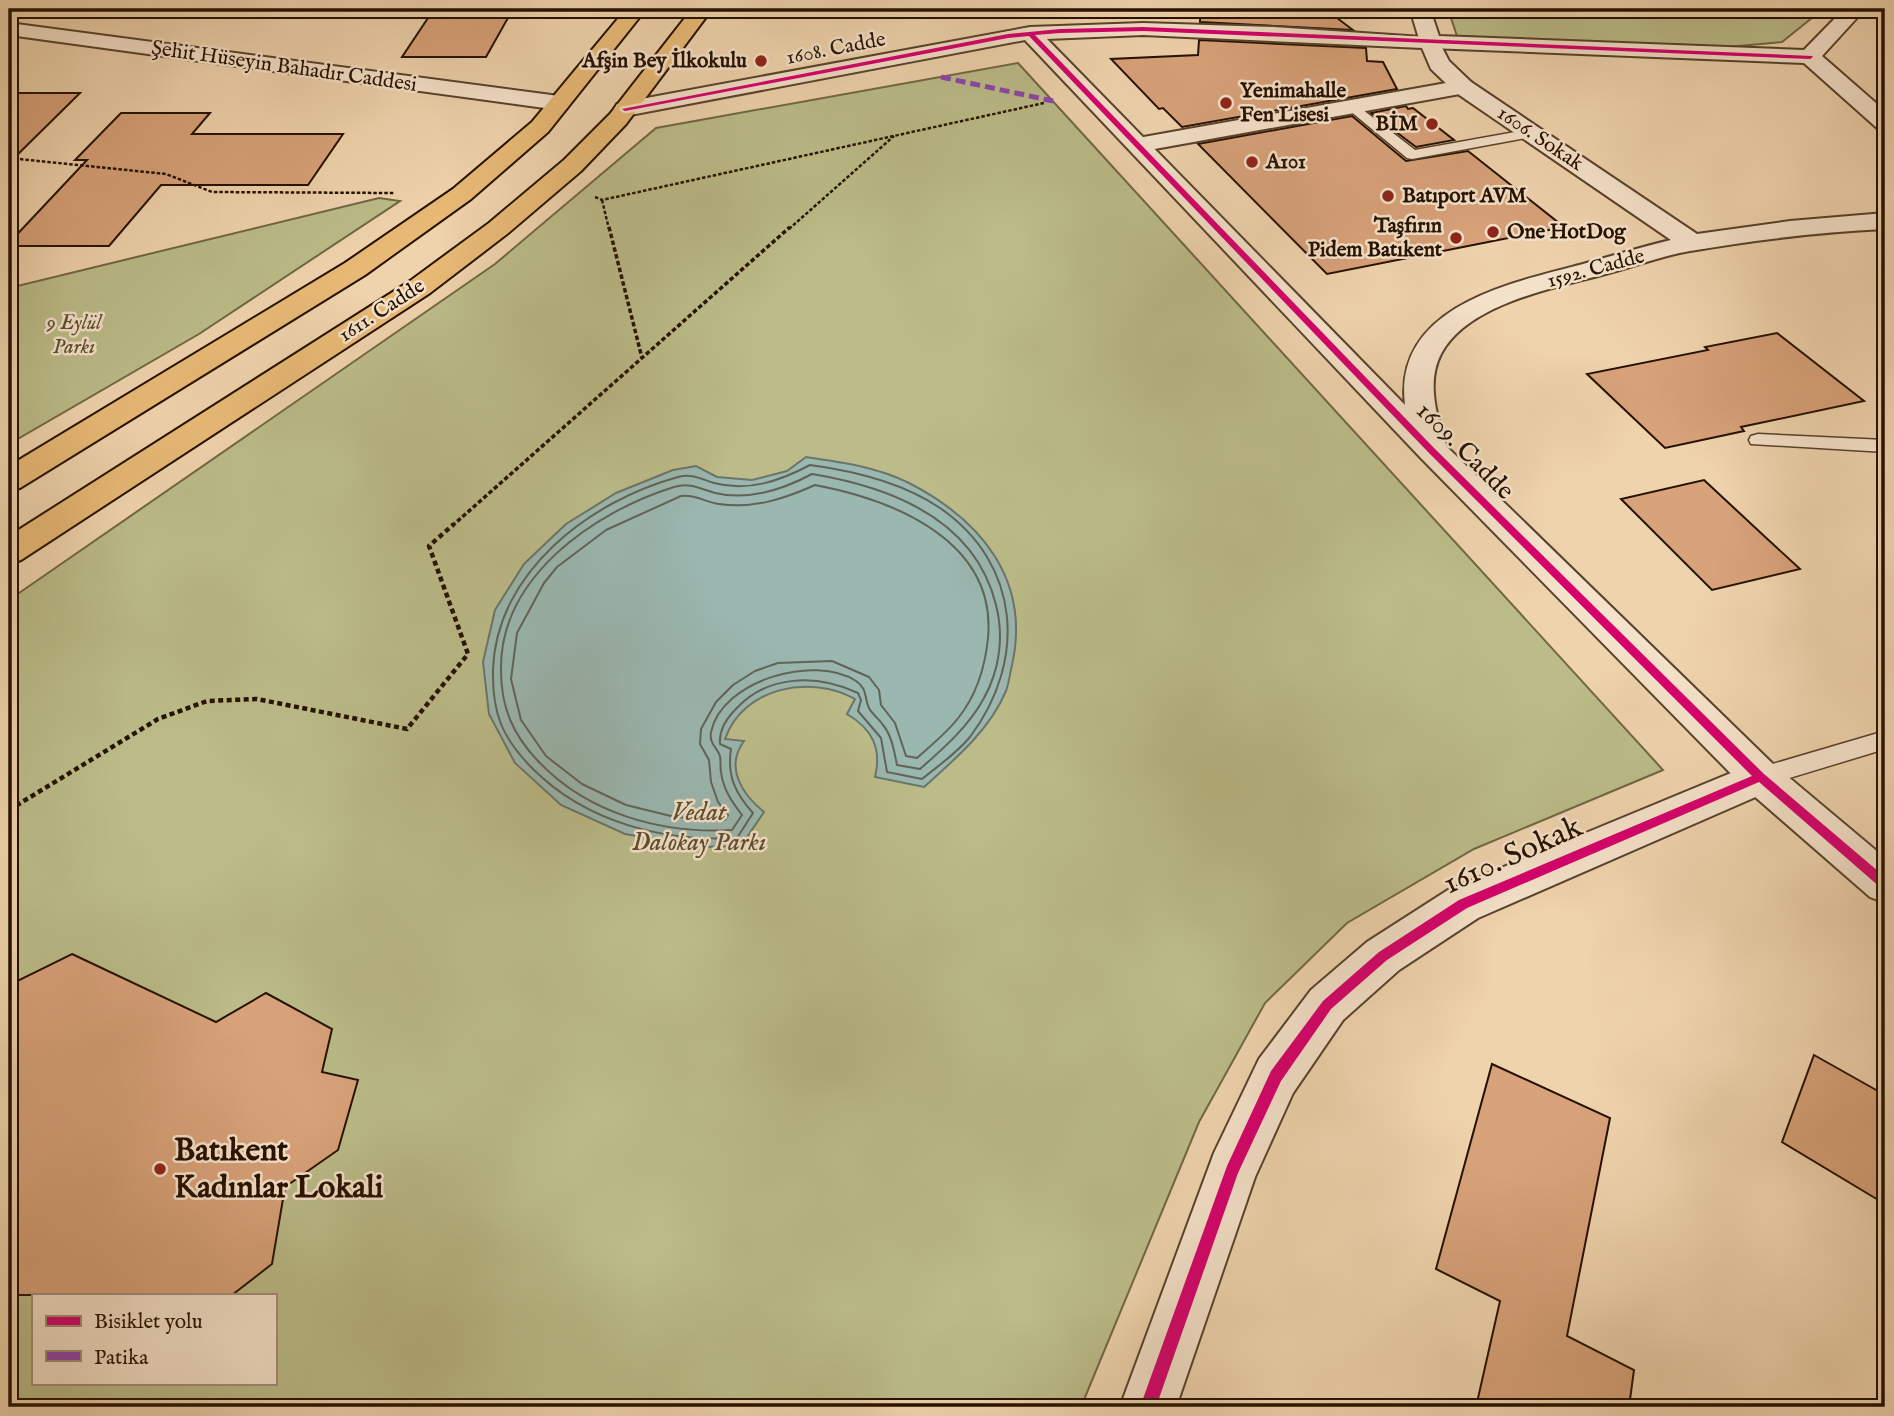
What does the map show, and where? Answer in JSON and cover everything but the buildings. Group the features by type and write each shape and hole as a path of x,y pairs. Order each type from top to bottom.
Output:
{"main road":[{"name":"1611. Cadde","path":"9,480 355,269 462,194 540,127 636,9"},
{"name":"1611. Cadde","path":"9,552 420,287 555,182 625,109 702,9"}],"street":[{"name":"1606. Sokak","path":"1420,9 1439,64 1463,87 1693,243"},
{"path":"1855,9 1810,57 1885,123"},
{"name":"Şehit Hüseyin Bahadır Caddesi","path":"9,29 559,103"},
{"name":"1608. Cadde","path":"625,109 1030,33 1143,29 1810,57"},
{"name":"1609. Cadde","path":"1030,33 1431,450 1760,777 1885,884"},
{"path":"1138,145 1463,87"},
{"path":"505,123 540,127"},
{"name":"1592. Cadde","path":"1431,450 1418,392 1420,372 1433,343 1457,321 1479,307 1531,286 1693,243 1794,227 1885,221"},
{"name":"1610. Sokak","path":"1148,1407 1232,1171 1276,1076 1326,1005 1383,956 1462,904 1760,777"}],"lane":[{"path":"1354,107 1412,155 1531,134"},
{"path":"1758,440 1885,446"},
{"path":"1760,777 1885,740"}],"path":[{"path":"555,182 602,200 1088,93"},
{"path":"9,810 158,719 207,701 257,699 407,729 468,654 429,546 894,136"},
{"path":"9,158 166,174 212,192 462,194"},
{"path":"602,200 642,358"}],"green space":[{"path":"1448,9 1823,9 1782,42 1717,48 1457,36"},
{"name":"Vedat Dalokay Parkı","path":"1018,63 1663,770 1474,849 1347,923 1265,1003 1199,1122 1081,1407 9,1407 9,600 495,264 656,128"},
{"name":"9 Eylül Parkı","path":"379,198 400,201 199,334 9,444 9,288"}],"water":[{"path":"806,457 872,469 909,483 958,515 978,534 995,556 1007,580 1014,606 1016,634 1007,688 981,732 924,787 875,777 877,757 873,740 863,726 847,714 855,699 838,691 819,687 780,690 747,707 734,721 725,739 744,741 738,751 736,771 749,798 764,812 741,846 701,847 625,834 561,805 515,763 489,714 483,662 495,610 524,564 566,524 616,493 673,470 696,466 717,477 752,480 787,471"}],"marked path":[{"path":"941,77 1053,101"}],"cycle path":[{"path":"625,109 1008,36 1060,31 1143,29 1810,57"},
{"path":"1030,33 1431,450 1760,777 1885,884"},
{"path":"1148,1407 1232,1171 1276,1076 1327,1005 1383,956 1463,904 1760,777"}],"place":[{"name":"Afşin Bey İlkokulu","path":"761,61"},
{"name":"Yenimahalle Fen Lisesi","path":"1226,103"},
{"name":"BİM","path":"1432,124"},
{"name":"A101","path":"1252,162"},
{"name":"Batıport AVM","path":"1388,196"},
{"name":"One HotDog","path":"1493,232"},
{"name":"Taşfırın Pidem Batıkent","path":"1456,238"},
{"name":"Batıkent Kadınlar Lokali","path":"160,1169"}]}
